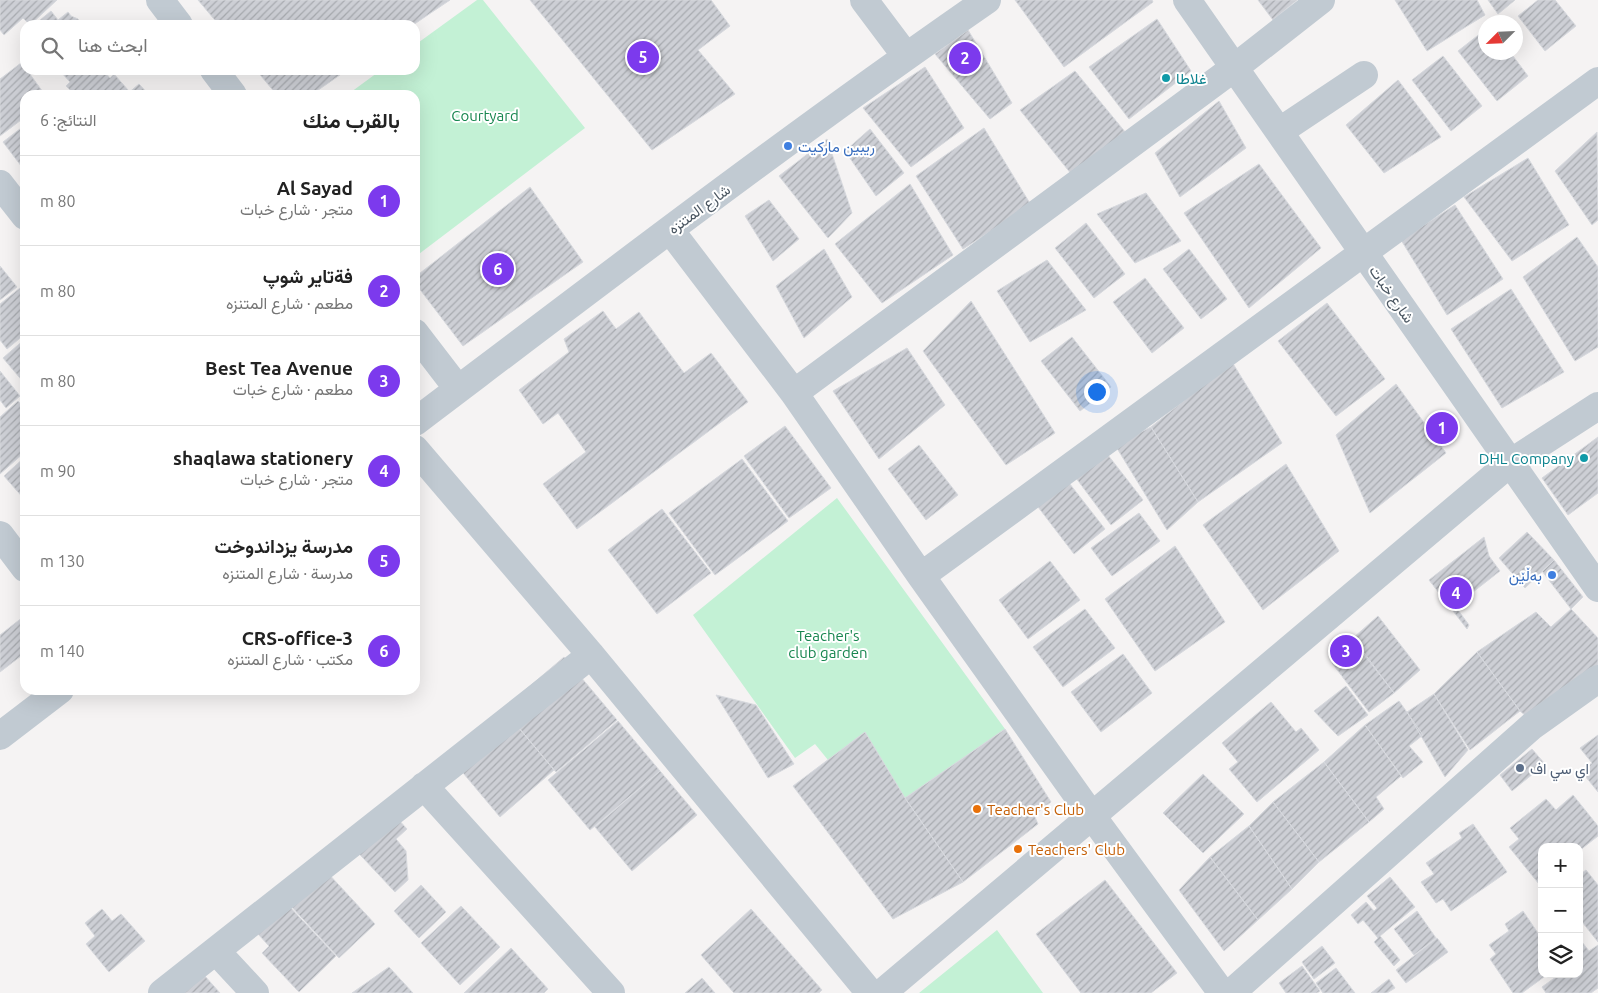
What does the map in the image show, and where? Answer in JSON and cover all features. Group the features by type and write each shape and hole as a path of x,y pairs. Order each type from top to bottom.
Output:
{"street":[{"path":"160,0 175,20"},
{"path":"864,0 906,56"},
{"name":"شارع المتنزه","path":"420,418 670,230 906,56 987,0"},
{"name":"شارع خبات","path":"1187,0 1598,588"},
{"path":"794,393 1234,68 1321,0"},
{"path":"218,75 229,90"},
{"path":"1280,131 1364,75"},
{"path":"921,576 1598,81"},
{"path":"0,184 20,210"},
{"path":"670,230 794,393 921,576 1092,816 1222,993"},
{"path":"420,340 458,389"},
{"path":"882,993 1510,463 1598,406"},
{"path":"420,455 591,655 870,993"},
{"path":"0,535 20,561"},
{"path":"162,993 591,655"},
{"path":"1231,993 1532,726 1598,679"},
{"path":"0,736 53,695"},
{"path":"424,786 611,993"},
{"path":"216,951 255,993"}],"green space":[{"name":"Courtyard","path":"477,0 483,0 585,128 420,253 420,90 354,90 374,75 420,75 420,41"},
{"name":"Teacher's club garden","path":"837,498 1005,729 905,798 865,732 828,760 815,744 795,758 693,615"},
{"path":"997,930 1043,993 919,993"}],"building":[{"path":"0,0 57,0 35,20 25,20 23,18 4,35 0,30"},
{"path":"198,0 450,0 420,20 215,20"},
{"path":"530,0 711,0 730,26 698,50 735,94 652,150"},
{"path":"1015,0 1152,0 1153,2 1064,67"},
{"path":"1258,0 1297,0 1273,20"},
{"path":"1395,0 1477,0 1485,15 1478,15 1478,19 1427,51"},
{"path":"1488,0 1515,0 1498,14"},
{"path":"1538,0 1555,0 1576,26 1545,51 1523,22 1523,15 1519,15"},
{"path":"51,11 58,20 40,20"},
{"path":"68,12 71,16 78,19 58,20"},
{"path":"1157,19 1191,71 1129,119 1089,67"},
{"path":"968,30 1012,103 990,119 935,54"},
{"path":"1478,35 1478,60 1516,60 1528,76 1497,101 1458,51"},
{"path":"1443,56 1482,106 1451,131 1412,80"},
{"path":"20,64 20,75 31,75 41,90 20,90 20,121 0,136 0,79"},
{"path":"925,67 964,128 911,167 863,108"},
{"path":"1075,71 1126,133 1072,175 1020,110"},
{"path":"64,75 107,75 110,78 115,75 128,90 70,90 66,86 70,82"},
{"path":"260,75 340,75 318,90 273,90"},
{"path":"1398,80 1441,137 1384,173 1346,125"},
{"path":"139,84 144,90 132,90"},
{"path":"1219,101 1246,148 1180,197 1155,153"},
{"path":"984,128 1031,205 963,249 916,176"},
{"path":"20,129 20,164 3,142"},
{"path":"870,129 904,173 876,196 845,151"},
{"path":"1597,132 1598,220 1592,225 1555,171"},
{"path":"827,139 852,213 828,238 779,176"},
{"path":"1528,158 1569,225 1512,261 1464,197"},
{"path":"1259,164 1321,248 1249,308 1184,213"},
{"path":"910,184 953,255 882,303 835,244"},
{"path":"530,187 583,262 463,346 420,290 420,273"},
{"path":"1146,193 1181,241 1135,263 1097,214"},
{"path":"769,200 799,239 773,261 745,216"},
{"path":"1455,205 1503,279 1447,315 1401,240"},
{"path":"1086,223 1125,274 1094,298 1055,248"},
{"path":"1577,237 1598,267 1598,347 1575,361 1523,277"},
{"path":"824,249 852,297 804,338 776,286"},
{"path":"1189,249 1227,299 1201,319 1163,269"},
{"path":"1047,260 1086,310 1030,342 997,291"},
{"path":"0,266 17,287 0,300"},
{"path":"1145,278 1184,328 1152,353 1113,302"},
{"path":"20,288 20,338 7,349 0,340 0,304"},
{"path":"1511,289 1564,372 1502,408 1451,329"},
{"path":"971,301 1055,433 1006,465 923,351"},
{"path":"1327,303 1385,379 1336,416 1278,341"},
{"path":"603,311 616,329 639,312 684,373 711,353 748,402 577,529 543,484 586,452 558,413 543,424 519,390 569,352 564,339"},
{"path":"1072,337 1111,387 1080,411 1041,361"},
{"path":"20,343 20,378 3,358"},
{"path":"907,348 945,405 879,459 833,391"},
{"path":"1232,362 1282,443 1198,502 1151,427"},
{"path":"0,371 20,396 6,408 0,400"},
{"path":"1396,384 1446,453 1370,513 1336,435"},
{"path":"18,401 20,403 20,456 0,474 0,417"},
{"path":"785,426 831,488 789,518 744,456"},
{"path":"1151,427 1198,502 1167,530 1115,445"},
{"name":"DHL Company","path":"1598,437 1598,493 1568,515 1542,478"},
{"path":"919,445 958,495 926,520 888,469"},
{"path":"1104,450 1143,500 1111,525 1073,474"},
{"path":"742,459 788,521 715,575 669,513"},
{"path":"20,462 20,494 4,476"},
{"path":"1286,464 1339,551 1263,610 1203,525"},
{"path":"1066,479 1105,529 1074,554 1035,503"},
{"path":"662,509 711,573 657,614 608,550"},
{"path":"1139,513 1160,541 1112,576 1091,548"},
{"path":"1527,532 1554,560 1525,588 1499,558"},
{"path":"1484,537 1489,556 1500,571 1455,606 1469,625 1467,629 1429,580"},
{"path":"1175,546 1225,622 1155,671 1105,599"},
{"path":"1554,560 1583,597 1571,609 1542,571"},
{"path":"1050,561 1080,600 1028,639 999,600"},
{"path":"1085,609 1115,648 1063,687 1033,647"},
{"path":"1571,609 1598,638 1598,668 1533,722 1520,711 1477,652 1536,612 1551,627"},
{"path":"1378,616 1420,670 1394,693 1353,638"},
{"path":"20,619 20,657 0,672 0,635"},
{"path":"1353,638 1394,693 1369,712 1332,663"},
{"path":"1477,652 1520,711 1470,750 1434,694"},
{"path":"1123,654 1152,693 1101,732 1071,692"},
{"path":"564,657 617,720 556,772 503,709"},
{"path":"1346,686 1368,715 1338,736 1314,711"},
{"path":"1434,694 1468,750 1445,777 1407,712"},
{"path":"716,695 756,705 794,764 768,778"},
{"path":"1399,701 1423,735 1409,746 1423,762 1403,778 1365,725"},
{"path":"1271,702 1296,732 1301,728 1319,750 1257,802 1229,769 1238,762 1222,743"},
{"path":"503,709 554,770 500,817 448,755"},
{"path":"618,721 660,771 590,830 548,780"},
{"path":"1365,725 1401,776 1376,797 1384,809 1369,822 1324,762"},
{"name":"Teacher's Club","path":"1005,729 1051,802 1034,815 1038,824 963,882 905,798"},
{"path":"865,732 905,798 963,882 893,919 793,786"},
{"path":"1598,735 1598,792 1581,771 1592,763 1580,748"},
{"path":"1532,749 1545,764 1512,791 1500,775"},
{"path":"1324,762 1369,822 1319,862 1273,802"},
{"path":"660,771 697,815 632,871 595,827"},
{"path":"1203,774 1244,814 1203,853 1163,813"},
{"path":"1573,795 1598,826 1598,836 1583,848 1583,843 1538,843 1538,883 1509,847 1519,839 1510,828 1546,799 1556,810"},
{"path":"1273,802 1319,862 1292,889 1249,826"},
{"path":"386,806 407,829 396,839 406,851 408,880 395,892 348,842"},
{"path":"1473,824 1507,872 1451,911 1443,899 1436,903 1421,882 1434,874 1426,863 1462,838 1459,833"},
{"path":"1249,826 1292,889 1258,920 1210,857"},
{"path":"1210,857 1258,920 1224,951 1179,890"},
{"path":"325,870 375,924 339,958 289,904"},
{"path":"1586,870 1598,885 1598,942 1583,923 1583,872"},
{"path":"1390,877 1415,907 1380,936 1400,960 1394,966 1374,942 1378,938 1363,920 1358,924 1351,915 1366,902 1374,911 1377,908 1367,896"},
{"path":"1105,880 1177,973 1151,993 1081,993 1036,934"},
{"path":"421,885 446,912 419,938 394,911"},
{"path":"288,905 336,956 299,992 262,953 269,946 258,934"},
{"path":"461,906 500,947 460,985 421,943"},
{"path":"102,909 112,921 121,914 145,941 109,972 86,944 95,936 85,923"},
{"path":"751,909 822,990 819,993 734,993 701,955"},
{"path":"1417,911 1436,938 1414,955 1394,929"},
{"path":"1523,911 1538,933 1538,978 1543,978 1522,993 1513,993 1490,959 1496,954 1489,945 1509,931 1505,924"},
{"path":"1437,938 1448,952 1406,983 1396,970"},
{"path":"1583,943 1589,951 1598,945 1598,988 1591,993 1546,993 1542,987 1554,978 1583,978"},
{"path":"1322,946 1335,963 1314,979 1302,962"},
{"path":"511,948 548,989 544,993 464,993"},
{"path":"1302,966 1320,991 1317,993 1286,993 1279,983"},
{"path":"389,967 413,993 352,993"},
{"path":"1336,968 1355,993 1323,993 1316,983"},
{"path":"204,975 220,993 184,993"},
{"path":"702,978 715,993 685,993"},
{"path":"1389,979 1395,988 1387,993 1371,993"}],"place":[{"name":"مدرسة يزداندوخت","path":"643,57"},
{"name":"فةتاير شوپ","path":"965,58"},
{"name":"غلاطا","path":"1166,78"},
{"name":"ريبين ماركيت","path":"788,146"},
{"name":"CRS-office-3","path":"498,269"},
{"name":"Al Sayad","path":"1442,428"},
{"name":"DHL Company","path":"1584,458"},
{"name":"بەڵێن","path":"1552,575"},
{"name":"shaqlawa stationery","path":"1456,593"},
{"name":"Best Tea Avenue","path":"1346,651"},
{"name":"اي سي اف","path":"1520,768"},
{"name":"Teacher's Club","path":"977,809"},
{"name":"Teachers' Club","path":"1018,849"}]}
